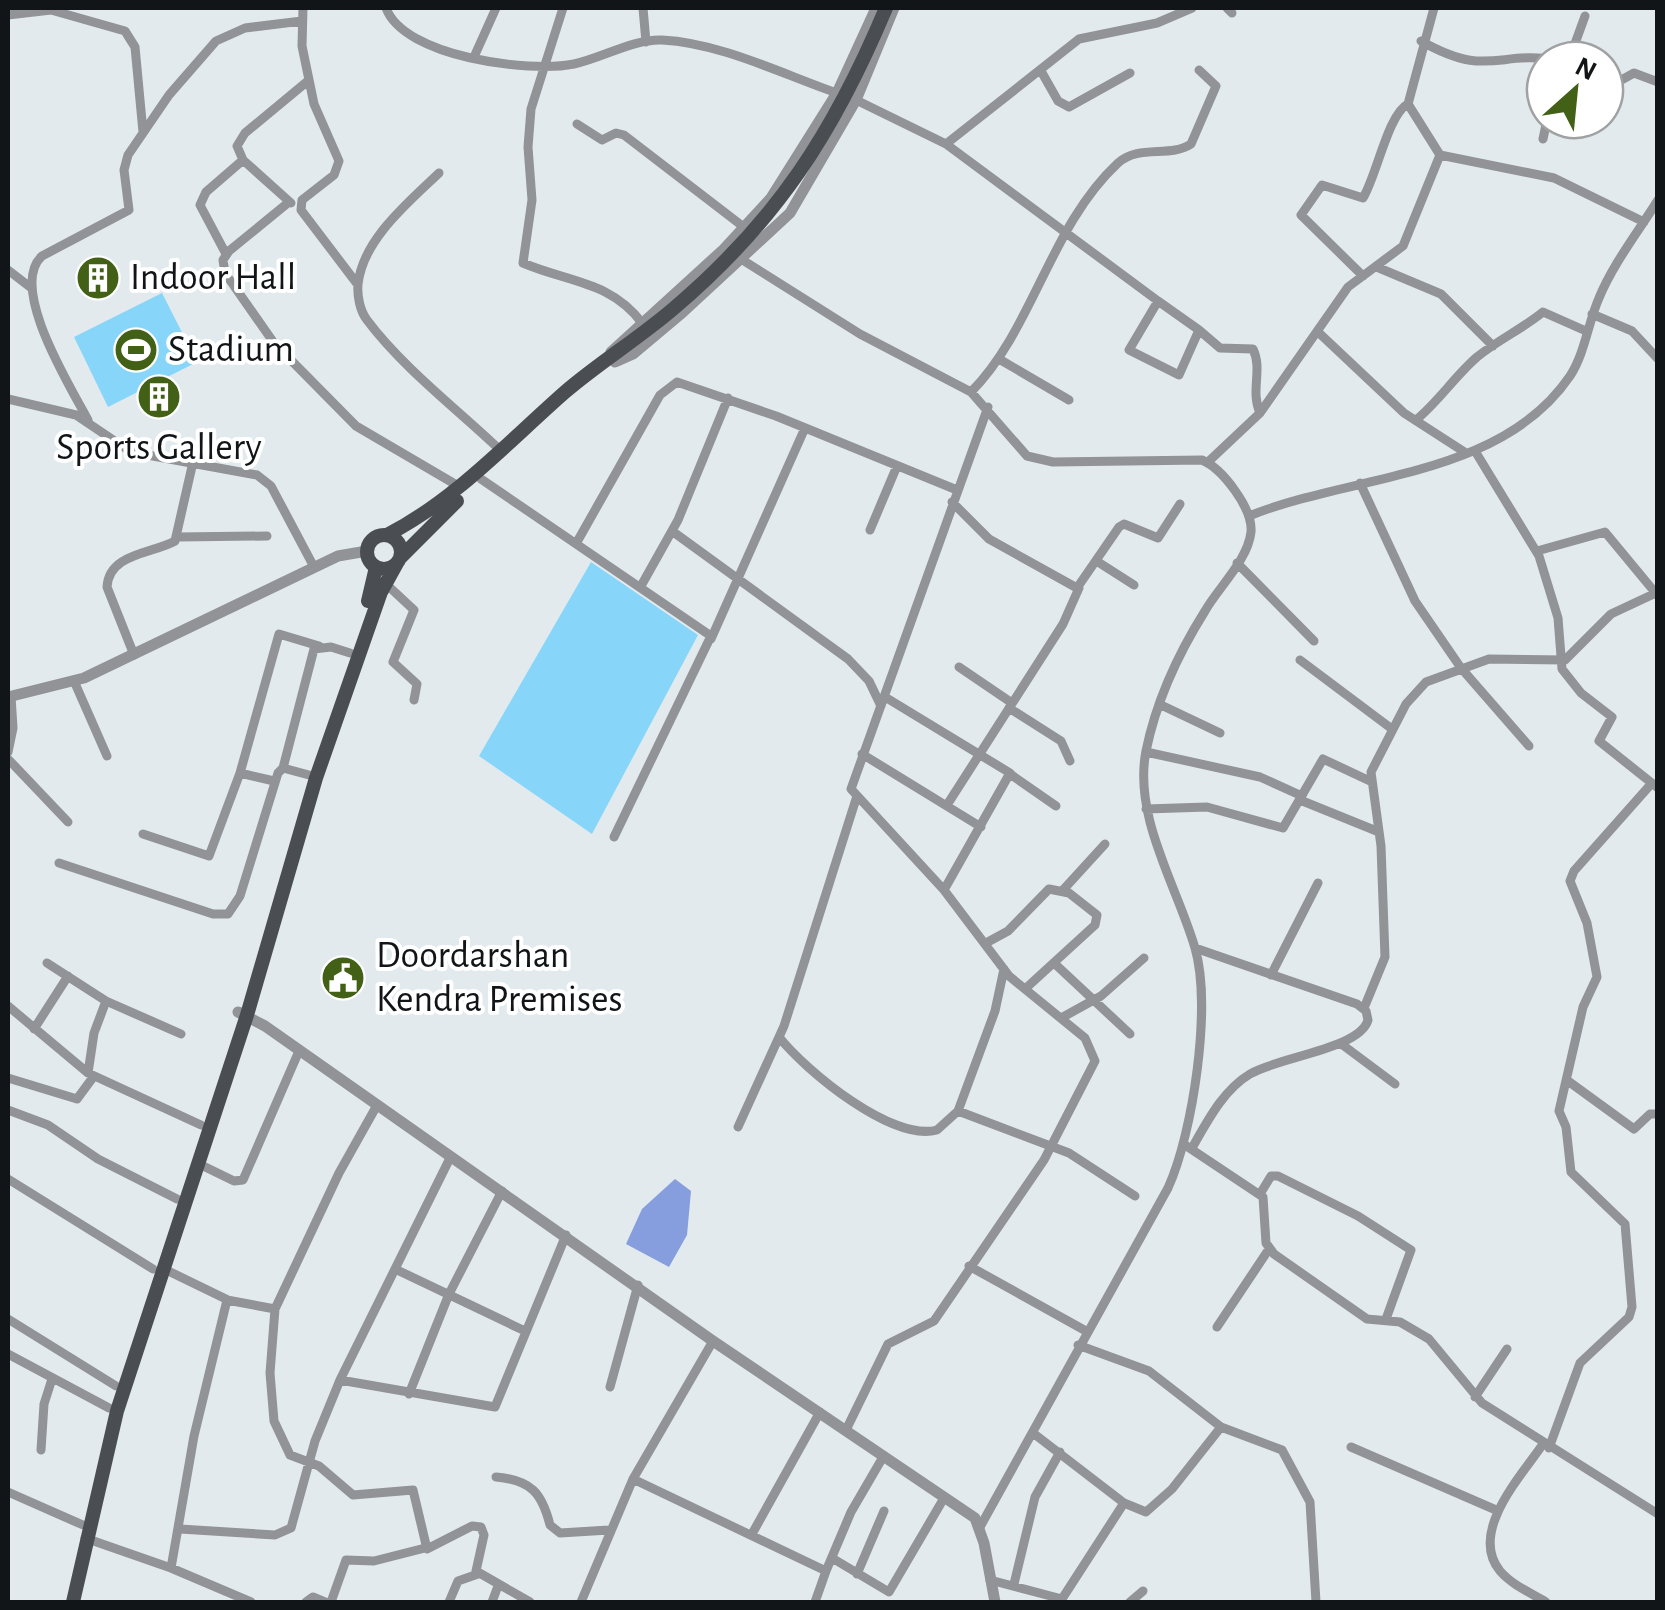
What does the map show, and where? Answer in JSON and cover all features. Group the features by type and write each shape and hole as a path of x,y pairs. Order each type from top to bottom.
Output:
{"main road":[{"path":"376,567 387,569 399,560 612,359 700,285 784,198 842,108 886,8"},
{"path":"73,1602 109,1408 197,1164 309,775 377,577 367,551 371,540 387,535 460,487 612,359"},
{"path":"84,1532 176,1200 242,1013 316,778 386,583 399,560 398,541 387,535"}],"street":[{"path":"301,210 302,200 334,175 339,161 314,104 303,8"},
{"path":"386,8 417,38 474,57 542,68 646,42 692,46 837,94"},
{"path":"474,57 496,8"},
{"path":"563,8 542,68 528,134 532,200 523,263 593,284 625,302 642,323"},
{"path":"643,8 646,42"},
{"path":"612,359 642,323 745,228 779,187 837,94 876,8"},
{"path":"612,359 633,354 741,260 798,200 856,100 894,8"},
{"path":"946,144 1079,40 1157,23 1192,8"},
{"path":"1363,276 1301,215 1324,184 1363,198 1377,174 1394,116 1408,104 1434,8"},
{"path":"8,15 43,9 125,30 134,47 143,132"},
{"path":"1577,40 1586,16"},
{"path":"302,21 245,28 216,41 143,132 125,162 129,210 42,256 31,268 30,287 60,368 88,420 123,449 264,479 280,500 314,567"},
{"path":"1422,41 1452,57 1484,64 1525,62"},
{"path":"971,392 1000,359 1067,232 1109,173 1127,156 1191,144 1216,86 1199,70"},
{"path":"1041,71 1058,101 1069,107 1130,73"},
{"path":"1625,78 1634,73 1658,82"},
{"path":"309,80 239,140 237,154 301,210 358,285 360,304 368,322 500,450"},
{"path":"856,100 946,144 1220,348 1252,349 1258,366 1253,395 1260,413"},
{"path":"1408,104 1440,155 1554,178 1644,222"},
{"path":"576,124 602,140 618,132 624,135 745,228"},
{"path":"741,260 860,334 971,392 988,407 1012,443 1035,459 1208,462 1260,413 1343,292 1379,268 1405,244 1412,214 1440,155"},
{"path":"242,160 206,192 200,205 226,254 225,273 274,343 356,426 460,487"},
{"path":"358,285 387,226 439,173"},
{"path":"779,187 798,200"},
{"path":"1249,516 1470,452 1502,436 1556,393 1575,366 1592,314 1658,200"},
{"path":"226,254 289,202"},
{"path":"1379,268 1441,294 1493,346"},
{"path":"8,270 30,287"},
{"path":"1158,301 1129,350 1179,376 1199,330"},
{"path":"1416,420 1493,346 1516,335 1545,312 1586,332"},
{"path":"1592,314 1632,330 1658,359"},
{"path":"1318,332 1416,420 1470,452 1536,551 1558,618 1560,661 1568,679 1612,717 1599,741 1655,786 1571,876 1570,887 1587,923 1597,977 1583,1008 1559,1111 1567,1134 1569,1168 1625,1224 1632,1307 1629,1317 1580,1363 1546,1446 1496,1510 1494,1563 1512,1582 1546,1602"},
{"path":"1000,359 1070,400"},
{"path":"577,542 667,385 684,382 957,490"},
{"path":"642,586 672,531 728,398"},
{"path":"8,399 88,420"},
{"path":"846,1430 888,1344 903,1333 932,1324 1052,1147 1094,1061 1091,1046 1004,969 944,890 856,799 851,783 988,407"},
{"path":"614,837 711,639 805,428"},
{"path":"134,655 107,587 108,577 123,560 170,544 178,536 193,462"},
{"path":"1188,1147 1200,982 1195,948 1146,809 1142,780 1159,704 1202,614 1237,563 1250,536 1249,516 1208,462"},
{"path":"870,530 897,466"},
{"path":"482,479 702,627 711,639"},
{"path":"1360,483 1412,595 1461,668 1529,746"},
{"path":"952,502 989,539 1079,588"},
{"path":"947,805 1063,624 1079,588 1122,525 1158,538 1180,504"},
{"path":"672,531 848,660 869,680 883,702 980,752 1056,806"},
{"path":"980,1527 1188,1147 1230,1090 1248,1074 1364,1033 1368,1020 1364,1008 1384,958 1379,832 1372,782 1374,760 1414,692 1461,668 1497,658 1560,661 1576,653 1611,614 1657,594 1605,532 1536,551"},
{"path":"178,536 266,536"},
{"path":"68,822 8,756 9,696 74,681 338,556 367,551"},
{"path":"1098,562 1134,585"},
{"path":"1237,563 1314,640"},
{"path":"386,583 414,610 392,662 417,684 414,700"},
{"path":"143,834 208,856 240,772 279,634 350,654"},
{"path":"58,863 213,914 228,914 240,896 274,781 283,768 314,649 319,646"},
{"path":"1300,660 1392,729"},
{"path":"958,667 1061,741 1070,761"},
{"path":"74,681 106,756"},
{"path":"1159,704 1220,733"},
{"path":"1146,752 1251,775 1379,832"},
{"path":"862,754 981,828"},
{"path":"1146,809 1207,807 1280,828 1325,759 1372,782"},
{"path":"283,768 309,775"},
{"path":"240,772 274,781"},
{"path":"944,890 1010,774"},
{"path":"738,1127 779,1037 856,799"},
{"path":"1062,890 1104,844"},
{"path":"1271,975 1318,883"},
{"path":"986,943 1008,930 1045,891 1062,890 1098,918 1026,990"},
{"path":"1195,948 1364,1008"},
{"path":"1063,1018 1093,1000 1144,958"},
{"path":"46,963 106,1001 181,1034"},
{"path":"1054,963 1130,1034"},
{"path":"779,1037 813,1073 869,1110 906,1128 937,1130 958,1110 997,1006 1004,969"},
{"path":"34,1029 68,976"},
{"path":"8,1078 78,1099 91,1074 94,1033 106,1001"},
{"path":"8,1006 91,1074 201,1124"},
{"path":"242,1013 944,1498 980,1527 994,1602"},
{"path":"1340,1043 1394,1084"},
{"path":"197,1164 234,1181 243,1180 299,1051"},
{"path":"1568,1082 1634,1130 1650,1114 1658,1114"},
{"path":"376,1107 338,1173 274,1310 270,1372 274,1422 288,1453 309,1462 360,1497 411,1488 425,1548"},
{"path":"8,1110 48,1124 98,1159 176,1200"},
{"path":"958,1110 1074,1155 1135,1196"},
{"path":"1188,1147 1265,1200 1269,1249 1217,1327"},
{"path":"180,1529 287,1532 340,1380 451,1156"},
{"path":"1260,1194 1271,1176 1278,1176 1358,1216 1411,1250 1386,1319"},
{"path":"8,1178 157,1269 228,1300 274,1310"},
{"path":"409,1394 449,1294 502,1191"},
{"path":"340,1380 495,1408 566,1235"},
{"path":"1269,1249 1362,1316 1404,1324 1429,1339 1475,1396 1546,1446 1658,1514"},
{"path":"968,1266 1086,1331"},
{"path":"395,1268 526,1331"},
{"path":"610,1387 623,1353 638,1286"},
{"path":"171,1568 194,1436 228,1300"},
{"path":"8,1319 116,1386"},
{"path":"580,1602 633,1478 713,1342"},
{"path":"1078,1344 1149,1371 1221,1427 1275,1446 1290,1459 1310,1502 1316,1602"},
{"path":"1475,1396 1508,1349"},
{"path":"8,1354 109,1408"},
{"path":"41,1450 42,1414 52,1379"},
{"path":"752,1534 820,1412"},
{"path":"1034,1433 1124,1504 1142,1512 1152,1510 1221,1427"},
{"path":"1351,1447 1496,1510"},
{"path":"1014,1584 1035,1497 1060,1452"},
{"path":"814,1602 851,1512 883,1457"},
{"path":"496,1477 531,1486 544,1502 550,1526 560,1533 608,1530"},
{"path":"633,1478 826,1571"},
{"path":"8,1492 84,1532 251,1602"},
{"path":"832,1558 889,1592 944,1498"},
{"path":"990,1580 1061,1601 1124,1504"},
{"path":"857,1574 884,1511"},
{"path":"306,1602 313,1597 328,1602 346,1560 374,1561 425,1548 479,1526 484,1535 476,1567 478,1574 498,1586 506,1598 530,1602"},
{"path":"449,1602 458,1581 478,1574"},
{"path":"492,1602 498,1586"},
{"path":"1130,1602 1143,1592"}],"shaded area":[{"name":"Stadium","path":"162,293 197,362 108,407 74,337"},
{"path":"591,562 698,635 592,834 479,756"},
{"path":"675,1179 691,1191 687,1235 669,1267 626,1244 642,1209"}],"place":[{"name":"Indoor Hall","path":"98,278"},
{"name":"Stadium","path":"136,350"},
{"name":"Sports Gallery","path":"159,397"},
{"name":"Doordarshan Kendra Premises","path":"343,978"}]}
